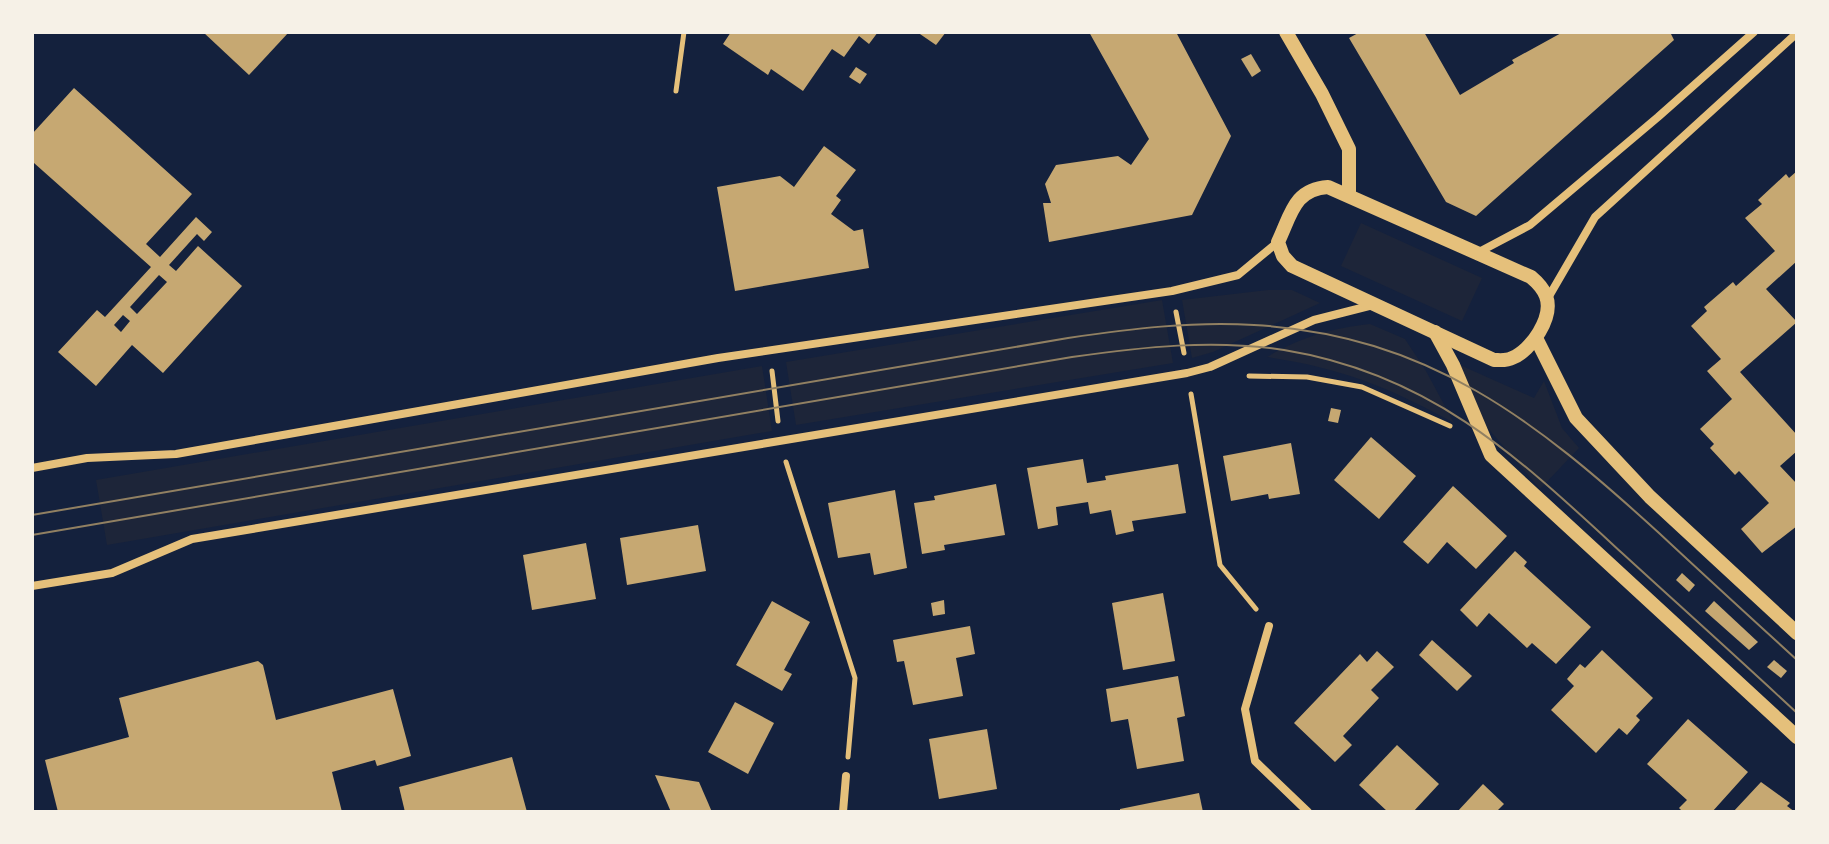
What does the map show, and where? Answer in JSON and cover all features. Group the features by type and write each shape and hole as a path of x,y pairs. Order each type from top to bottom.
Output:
{"street":[{"path":"1286,32 1349,149 1349,195"},
{"path":"1479,252 1530,225 1754,32"},
{"path":"1547,299 1595,217 1797,33"},
{"path":"32,468 87,458 176,454 770,350 1172,291 1238,275 1278,242 1301,195 1311,188 1328,187 1349,195 1531,277 1540,285 1547,299 1547,313 1536,338 1524,352 1510,360 1494,360 1292,266 1283,256 1278,242"},
{"path":"32,586 112,573 192,539 1187,373 1210,367 1314,320 1373,305"},
{"path":"1435,332 1453,365 1491,455 1797,737"},
{"path":"1536,338 1576,418 1650,497 1797,633"},
{"path":"1269,626 1245,709 1255,761 1308,812"},
{"path":"843,812 846,776"}],"path":[{"path":"676,91 684,32"},
{"path":"1172,291 1220,565 1269,626"},
{"path":"770,350 780,441 855,678 846,776"},
{"path":"1210,367 1237,375 1307,377 1362,387 1449,425 1491,455"}],"shaded area":[{"path":"1361,223 1482,278 1462,321 1341,266"},
{"path":"1292,290 1320,303 1213,352 1192,358 1182,300"},
{"path":"1162,300 1173,363 796,425 786,362"},
{"path":"1370,324 1405,339 1454,423 1408,399 1342,373 1267,357 1317,334"},
{"path":"1460,365 1534,398 1544,381 1562,428 1579,448 1540,489 1486,426"},
{"path":"762,366 772,431 107,545 96,480"}],"building":[{"path":"203,32 289,32 249,75"},
{"path":"731,32 878,32 869,44 859,36 844,57 832,49 803,91 771,69 768,75 723,44"},
{"path":"917,32 946,32 936,45"},
{"path":"1089,32 1176,32 1231,136 1192,215 1049,242 1043,203 1051,203 1045,184 1056,165 1118,156 1131,165 1149,139"},
{"path":"1360,32 1424,32 1460,95 1514,63 1512,60 1563,32 1670,32 1674,40 1476,216 1446,202 1349,38"},
{"path":"1251,54 1261,71 1252,77 1241,59"},
{"path":"856,67 867,74 860,84 849,77"},
{"path":"74,88 192,194 146,244 160,257 196,217 212,232 204,241 197,234 169,265 176,271 198,246 242,286 163,373 132,345 96,386 58,352 97,310 105,317 151,267 34,163 32,165 32,134","holes":["159,275 167,282 137,314 130,307","123,315 130,321 121,332 114,325"]},
{"path":"824,146 856,170 836,196 841,200 831,214 854,231 863,229 869,268 735,291 717,187 780,176 794,187"},
{"path":"1797,171 1797,261 1766,289 1797,322 1740,372 1797,435 1797,451 1780,466 1797,484 1797,526 1762,553 1741,529 1769,503 1739,471 1735,475 1710,448 1714,444 1700,429 1732,399 1707,371 1721,359 1691,326 1707,311 1704,307 1733,282 1736,286 1775,251 1745,218 1762,204 1758,200 1786,174 1789,178"},
{"path":"1331,408 1341,410 1338,423 1328,421"},
{"path":"1371,437 1416,476 1379,519 1334,480"},
{"path":"1291,443 1300,494 1269,499 1268,494 1231,501 1223,456"},
{"path":"1083,459 1087,483 1106,480 1105,476 1178,464 1186,513 1132,521 1134,531 1116,535 1111,510 1090,514 1088,502 1056,507 1058,525 1038,529 1027,468"},
{"path":"996,484 1005,535 944,545 945,550 922,554 914,503"},
{"path":"1453,486 1507,536 1476,569 1447,542 1428,564 1403,542"},
{"path":"895,490 907,568 874,575 870,553 838,558 828,503"},
{"path":"698,525 706,571 627,585 620,538"},
{"path":"586,543 596,599 532,610 523,555"},
{"path":"1515,551 1527,562 1524,566 1591,627 1556,664 1532,643 1527,648 1489,613 1477,627 1460,610"},
{"path":"1682,573 1695,585 1689,592 1676,580"},
{"path":"1163,593 1175,661 1123,670 1112,603"},
{"path":"944,600 945,614 933,616 931,603"},
{"path":"772,601 810,622 784,670 792,674 782,691 736,665"},
{"path":"1714,601 1758,642 1749,650 1705,611"},
{"path":"970,626 975,654 956,658 963,696 913,705 904,661 897,662 893,640"},
{"path":"1432,640 1472,676 1457,691 1419,655"},
{"path":"1602,650 1653,698 1636,716 1640,720 1627,735 1619,728 1596,753 1551,710 1574,686 1567,679 1580,664 1585,668"},
{"path":"1377,651 1394,667 1371,690 1379,698 1343,736 1352,745 1335,762 1294,723 1360,654 1367,662"},
{"path":"1774,660 1787,671 1781,678 1767,667"},
{"path":"258,661 263,665 276,720 393,689 411,756 377,766 375,760 332,772 342,812 58,812 45,760 129,737 119,698"},
{"path":"1178,676 1185,716 1177,718 1184,761 1137,769 1128,719 1111,722 1106,689"},
{"path":"735,702 774,723 748,774 708,752"},
{"path":"1688,719 1748,772 1712,812 1683,812 1679,808 1687,800 1647,764"},
{"path":"987,729 997,789 939,799 929,739"},
{"path":"1397,745 1439,784 1413,812 1388,812 1359,785"},
{"path":"512,757 527,812 405,812 399,787"},
{"path":"655,775 699,782 712,812 671,812"},
{"path":"1761,782 1790,803 1787,806 1795,812 1733,812"},
{"path":"1483,784 1504,804 1496,812 1457,812"},
{"path":"1199,793 1203,812 1120,812 1120,809"}],"tram line":[{"path":"32,515 1068,338 1184,325 1254,325 1317,332 1374,346 1427,366 1476,391 1523,421 1613,492 1797,660"},
{"path":"32,535 1072,357 1178,346 1257,347 1336,362 1384,378 1428,399 1469,424 1546,484 1797,713"}]}
